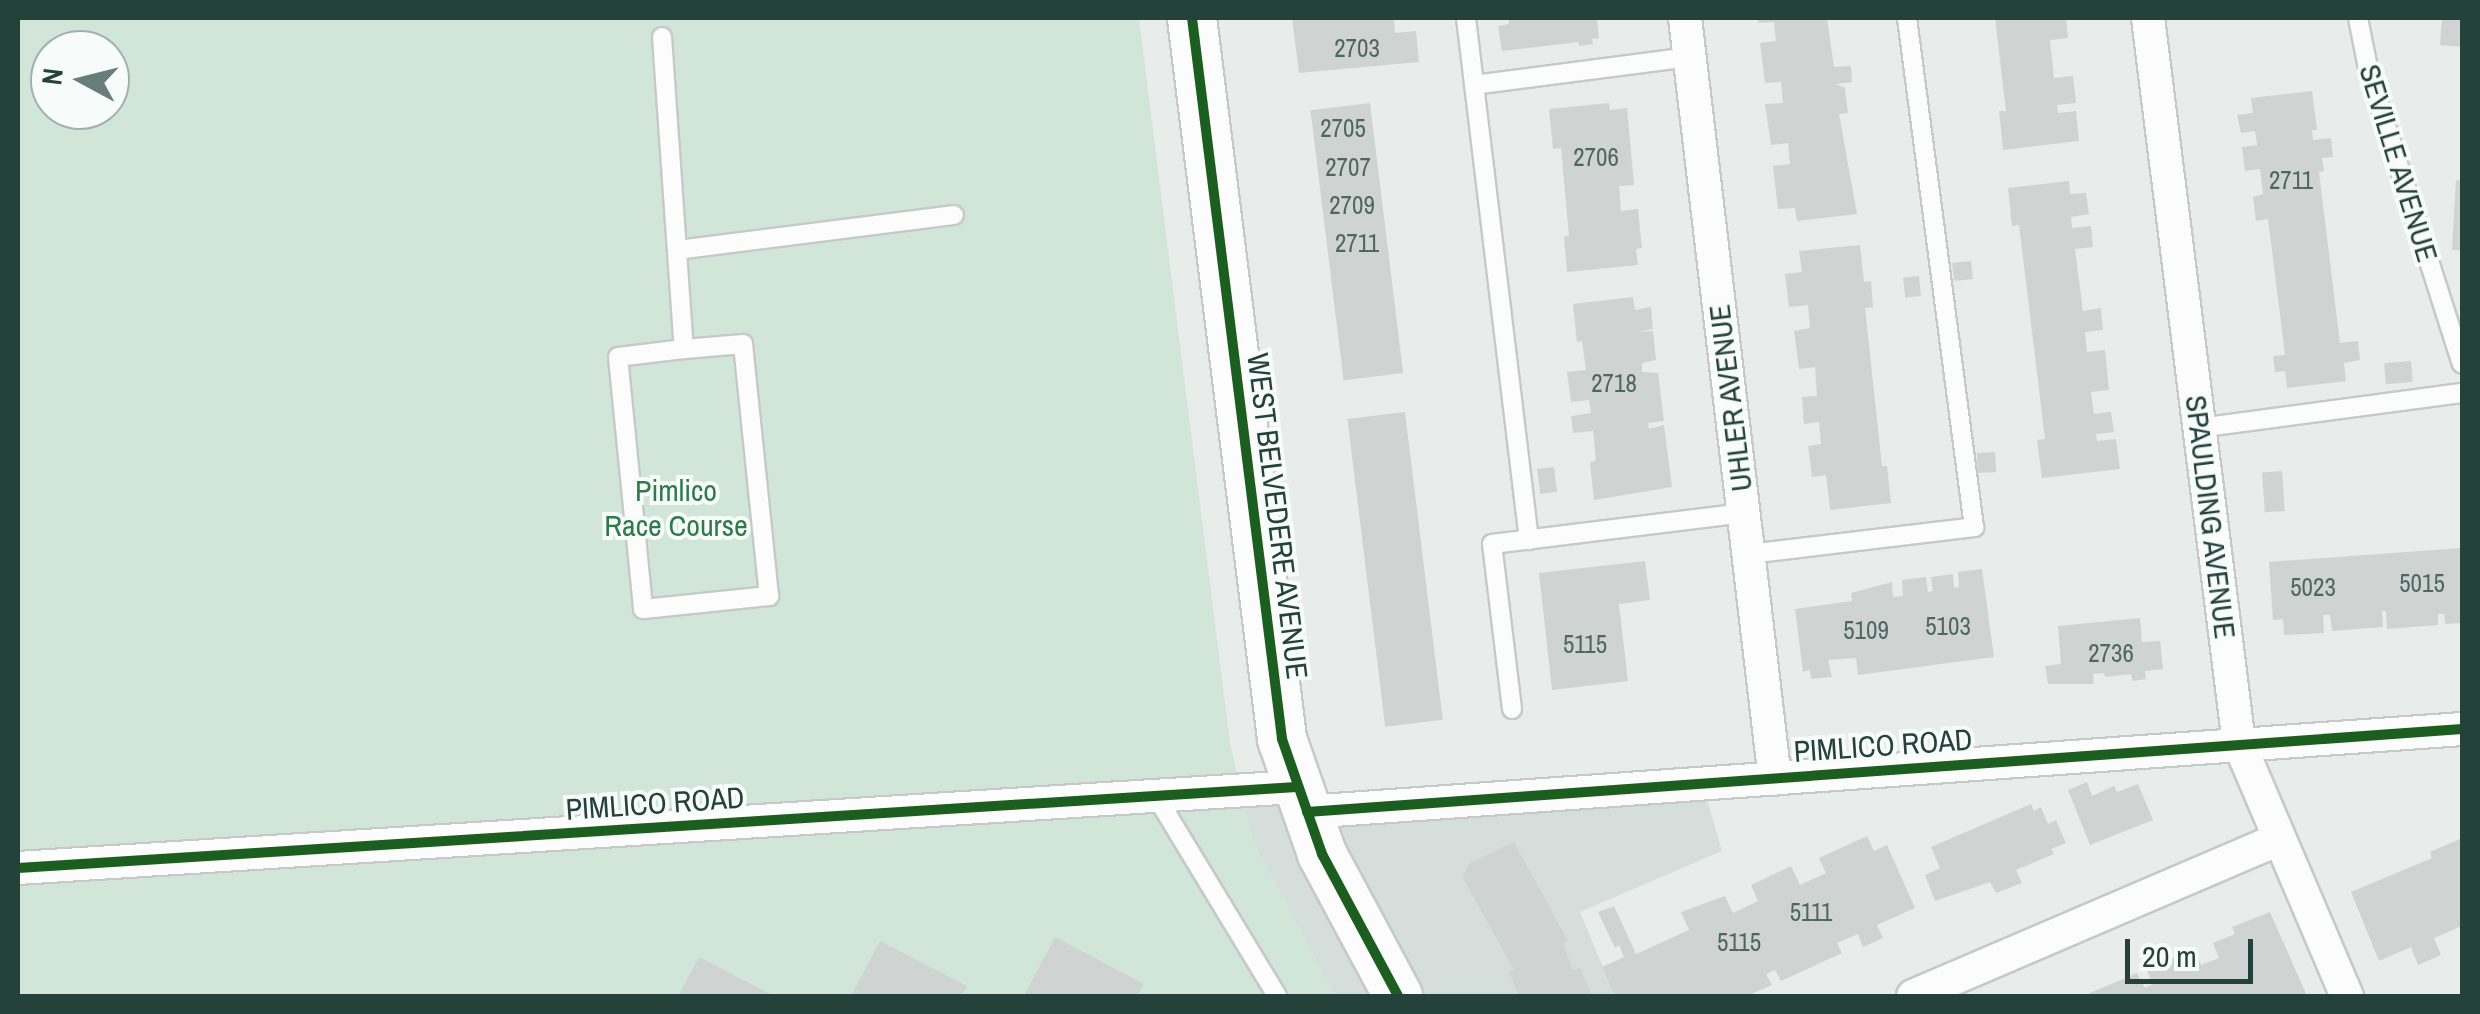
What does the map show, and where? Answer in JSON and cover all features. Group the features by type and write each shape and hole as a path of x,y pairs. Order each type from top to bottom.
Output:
{"main road":[{"name":"WEST BELVEDERE AVENUE","path":"1192,18 1282,739 1322,854 1398,996"}],"street":[{"name":"UHLER AVENUE","path":"1685,18 1776,778"},
{"name":"SPAULDING AVENUE","path":"2148,18 2239,743 2347,996"},
{"name":"PIMLICO ROAD","path":"18,868 1156,796 1302,800 1776,778 2462,730"},
{"path":"1913,996 2280,839"}],"lane":[{"path":"1466,18 1529,540"},
{"path":"1749,554 1974,526 1907,18"},
{"name":"SEVILLE AVENUE","path":"2358,18 2369,73 2462,364"},
{"path":"662,37 684,349"},
{"path":"1474,85 1690,58"},
{"path":"677,250 954,214"},
{"path":"743,344 769,596 644,608 618,357 684,349 743,344"},
{"path":"2199,428 2462,393"},
{"path":"1512,708 1492,544 1744,513"},
{"path":"1156,796 1276,996"}],"shaded area":[{"path":"1703,785 1722,851 1580,912 1615,996 1335,996 1253,842 1242,799 1258,794 1298,812"}],"green space":[{"name":"Pimlico Race Course","path":"18,18 1139,18 1230,743 1253,842 1335,996 18,996"}],"building":[{"path":"1292,18 1394,18 1395,33 1416,31 1419,62 1299,73"},
{"path":"1508,18 1597,18 1599,38 1592,39 1593,44 1579,46 1578,42 1502,51 1498,26 1509,24"},
{"path":"1758,18 1827,18 1834,67 1851,66 1852,82 1836,84 1845,88 1848,113 1839,114 1857,214 1797,221 1795,208 1778,209 1773,166 1790,164 1788,143 1771,145 1765,104 1783,103 1781,82 1765,83 1760,43 1776,41 1774,22 1758,23"},
{"path":"1995,18 2066,18 2068,38 2050,40 2054,78 2073,76 2076,103 2057,105 2058,113 2076,111 2079,141 2003,150 1999,111 2006,111"},
{"path":"2442,18 2462,18 2462,47 2440,45"},
{"path":"2312,91 2317,130 2312,130 2313,140 2331,138 2333,157 2322,158 2324,171 2319,172 2340,343 2358,341 2360,360 2344,363 2346,381 2287,388 2285,371 2275,372 2273,356 2285,355 2268,219 2256,221 2253,197 2263,194 2260,169 2245,171 2242,147 2257,145 2256,136 2255,131 2241,133 2237,115 2253,113 2251,98"},
{"path":"1370,103 1403,373 1344,380 1310,110"},
{"path":"1609,103 1610,110 1627,108 1634,185 1619,186 1621,211 1638,209 1642,248 1636,249 1638,265 1567,272 1564,236 1569,236 1561,148 1553,149 1549,109"},
{"path":"2456,180 2462,181 2462,250 2452,250"},
{"path":"2069,181 2070,194 2086,193 2089,214 2071,217 2072,228 2091,226 2093,247 2075,249 2083,311 2101,308 2103,330 2085,332 2087,352 2105,350 2109,390 2091,392 2094,414 2111,412 2114,432 2096,434 2097,441 2116,439 2120,469 2042,478 2037,440 2045,439 2019,225 2012,226 2008,188"},
{"path":"1860,245 1864,282 1871,281 1873,307 1865,308 1882,466 1887,466 1891,503 1830,510 1826,475 1812,477 1808,446 1821,444 1819,422 1804,424 1802,397 1817,396 1815,367 1799,369 1794,331 1810,328 1808,305 1789,307 1785,274 1802,272 1799,251"},
{"path":"1971,261 1973,279 1954,281 1952,263"},
{"path":"1919,276 1921,296 1905,298 1903,278"},
{"path":"1633,297 1635,310 1651,307 1653,329 1638,332 1653,331 1656,360 1642,363 1642,372 1658,373 1664,421 1648,423 1649,429 1664,425 1672,487 1594,500 1590,463 1596,460 1593,431 1573,433 1571,416 1591,413 1589,400 1571,402 1567,372 1586,370 1582,341 1577,342 1573,304"},
{"path":"2411,361 2413,382 2386,384 2384,363"},
{"path":"1405,412 1443,720 1385,727 1347,419"},
{"path":"1995,452 1996,472 1978,473 1977,453"},
{"path":"1554,467 1557,492 1540,494 1537,469"},
{"path":"2282,471 2285,511 2265,512 2262,472"},
{"path":"2462,548 2462,623 2445,624 2444,614 2438,614 2438,625 2387,629 2386,611 2382,611 2383,627 2332,631 2330,615 2323,615 2324,633 2284,635 2283,619 2273,620 2269,562"},
{"path":"1645,561 1650,600 1619,604 1628,681 1552,690 1539,573"},
{"path":"1982,569 1994,657 1858,675 1856,658 1828,660 1832,677 1811,679 1810,670 1803,672 1795,609 1852,601 1851,593 1892,582 1893,597 1903,596 1902,580 1926,577 1928,592 1933,591 1931,577 1953,574 1954,588 1959,587 1958,572"},
{"path":"2140,618 2142,642 2160,641 2163,669 2145,671 2146,679 2133,681 2131,674 2105,677 2104,673 2093,674 2094,684 2048,684 2045,666 2061,664 2058,626"},
{"path":"2087,782 2092,796 2114,786 2117,792 2138,784 2153,820 2090,845 2068,790"},
{"path":"2031,804 2034,811 2041,807 2048,824 2056,820 2066,843 2051,849 2054,854 2016,870 2022,883 1996,893 1990,882 1935,901 1925,875 1940,868 1931,847"},
{"path":"1867,836 1874,851 1887,845 1915,908 1877,925 1883,938 1863,947 1858,934 1837,943 1842,953 1781,981 1775,970 1766,974 1772,985 1747,996 1615,996 1602,967 1624,957 1619,945 1615,948 1598,912 1614,906 1636,954 1689,930 1681,912 1725,896 1733,913 1758,901 1751,885 1791,866 1800,885 1826,873 1819,858"},
{"path":"2462,838 2462,926 2434,938 2441,955 2418,965 2411,947 2379,961 2351,892 2432,858 2430,852"},
{"path":"1514,842 1568,941 1563,943 1573,970 1580,968 1592,996 1519,996 1509,972 1514,970 1463,878 1468,864"},
{"path":"2270,912 2307,996 2083,996 2137,973 2145,988 2153,984 2146,969 2195,949 2201,965 2219,958 2213,943 2235,934 2232,927"},
{"path":"1055,937 1144,984 1137,996 1024,996"},
{"path":"880,941 967,986 961,996 851,996"},
{"path":"699,957 774,996 678,996"}],"cycle path":[{"path":"1192,18 1282,739 1322,854 1398,996"},
{"path":"1307,812 2462,729"},
{"path":"18,868 1296,787"}]}
